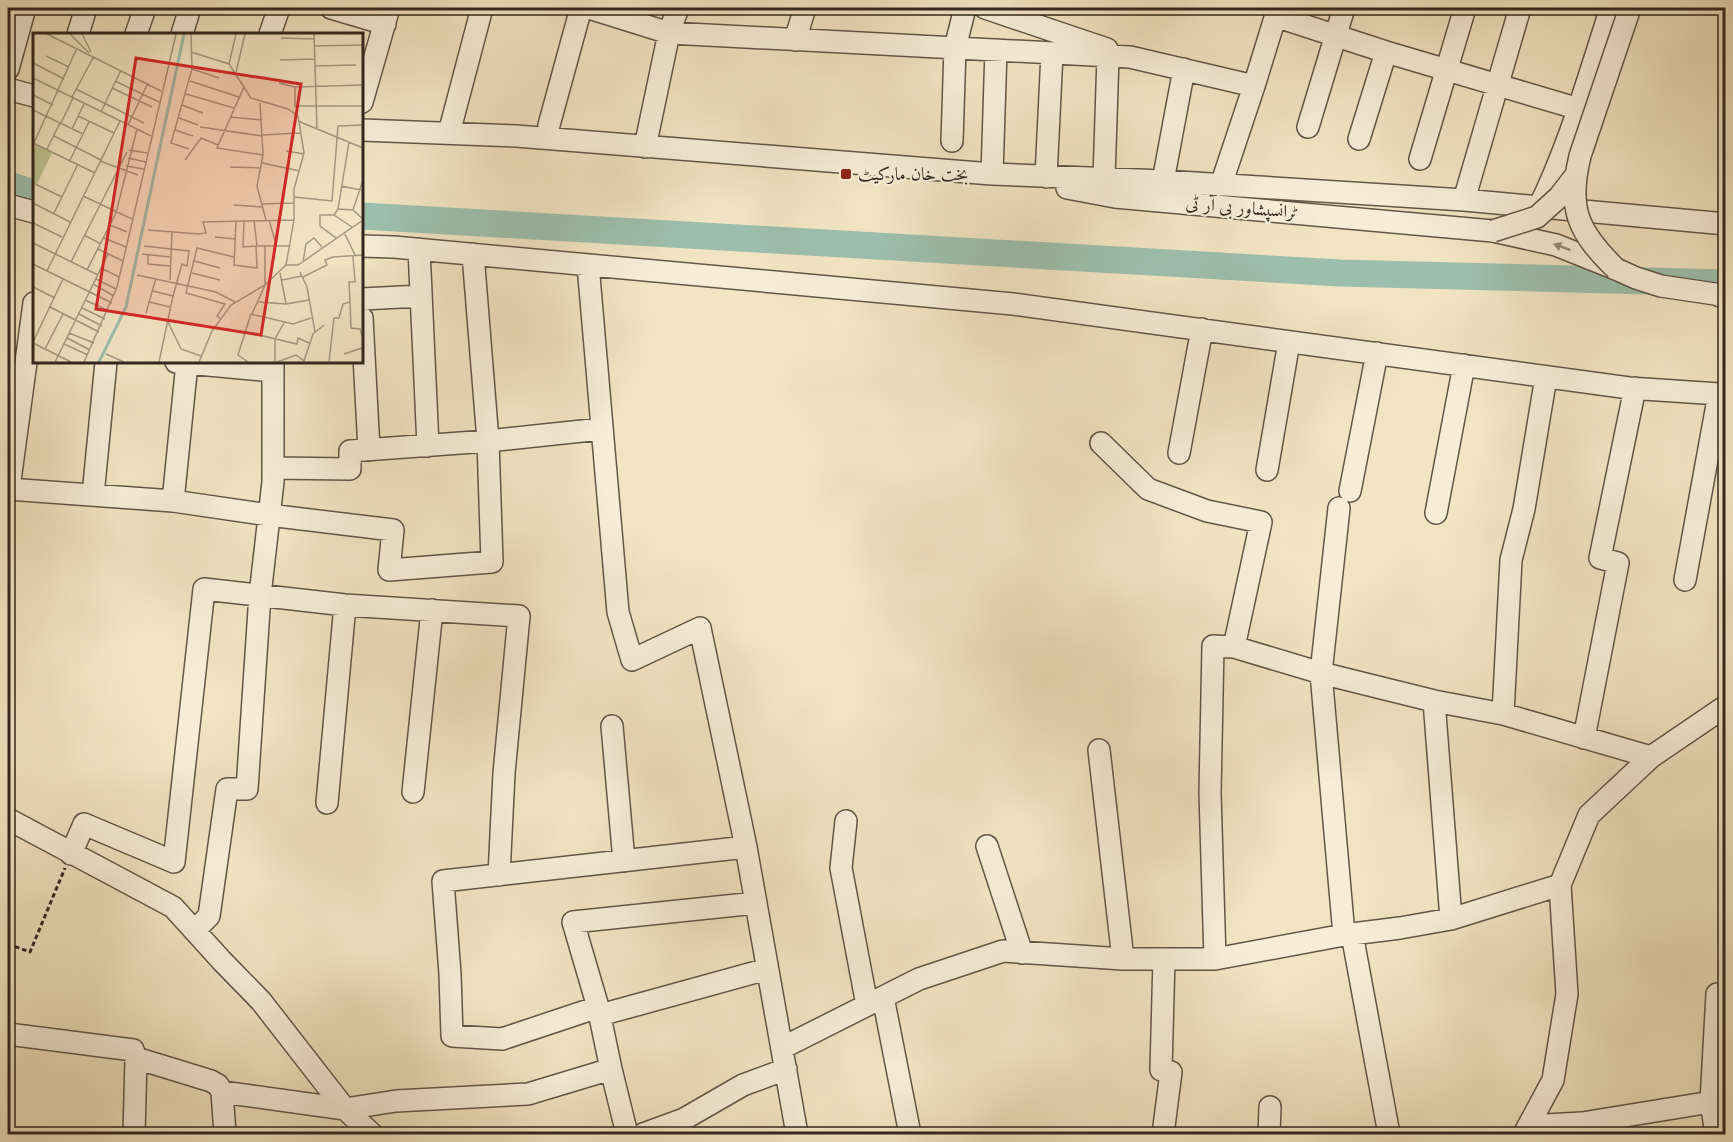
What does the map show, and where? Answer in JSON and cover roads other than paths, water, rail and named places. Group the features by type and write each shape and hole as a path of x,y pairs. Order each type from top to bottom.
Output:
{"street":[{"path":"8,69 25,8"},
{"path":"78,33 86,8"},
{"path":"135,33 145,8"},
{"path":"182,33 190,8"},
{"path":"270,33 279,8"},
{"path":"331,8 387,16 363,99"},
{"path":"449,133 482,8"},
{"path":"549,125 581,8"},
{"path":"589,8 669,33 1130,57"},
{"path":"645,147 669,33 678,8"},
{"path":"795,40 805,8"},
{"path":"952,141 955,48 965,8"},
{"path":"985,8 1130,57 1254,86"},
{"path":"1308,127 1344,8"},
{"path":"1420,159 1465,8"},
{"path":"1464,200 1520,8"},
{"path":"1539,207 1550,185 1579,109 1611,8"},
{"name":"ٹرانسپشاور بی آر ٹی","path":"1616,269 1585,234 1577,214 1574,192 1580,156 1630,8"},
{"path":"1221,185 1277,12 1386,52 1579,109"},
{"path":"992,174 996,50"},
{"path":"1359,139 1386,52"},
{"path":"1046,177 1052,53"},
{"path":"1104,179 1108,56"},
{"path":"1163,181 1184,69"},
{"path":"8,89 33,96"},
{"path":"363,130 516,136 992,174 1163,181 1464,200 1725,224"},
{"name":"ٹرانسپشاور بی آر ٹی","path":"992,174 1115,197 1493,231 1556,245 1661,286 1722,295"},
{"name":"ٹرانسپشاور بی آر ٹی","path":"1493,231 1537,217 1559,197 1576,175"},
{"path":"8,205 33,212"},
{"path":"363,246 419,249 1013,304 1635,388 1722,393 1685,580"},
{"path":"419,249 428,446"},
{"path":"33,323 32,343 8,489 173,501 393,530 389,570 492,562 488,441 473,254"},
{"path":"588,265 618,612 632,660 700,628 746,847 797,1134"},
{"path":"363,299 421,296"},
{"path":"1179,453 1202,329"},
{"path":"363,337 369,450"},
{"path":"1266,470 1289,342"},
{"path":"1377,353 1345,500 1321,673 1348,935 1389,1134"},
{"path":"93,495 106,363"},
{"path":"173,501 181,363"},
{"path":"195,930 209,916 227,789 247,789 260,595 273,468 273,366 204,363"},
{"path":"1436,513 1464,365"},
{"path":"1503,714 1511,560 1524,509 1546,376"},
{"path":"1584,738 1618,563 1600,558 1635,388"},
{"path":"273,468 350,470 350,451 488,441 601,429"},
{"path":"1101,443 1148,489 1207,511 1261,522 1234,647"},
{"path":"71,854 84,824 174,862 204,589 345,605 519,616 504,773 499,874"},
{"path":"327,803 345,605"},
{"path":"413,792 432,610"},
{"path":"1215,959 1209,793 1213,646 1234,647 1321,673 1434,701 1503,714 1651,757"},
{"path":"1434,701 1451,919"},
{"path":"1711,1102 1583,1129 1526,1130 1553,1080 1567,994 1560,885 1589,815 1651,757 1725,706"},
{"path":"612,726 624,861"},
{"path":"1100,750 1123,959"},
{"path":"8,819 173,907 261,1001 345,1109 372,1134"},
{"path":"846,821 841,868 910,1134"},
{"path":"987,846 1022,953"},
{"path":"746,847 443,881 452,1036 502,1039 599,1011 767,969"},
{"path":"782,1048 919,978 1003,951 1123,959 1215,959 1451,919 1560,885"},
{"path":"627,1134 599,1011 573,922 756,903"},
{"path":"1163,1134 1171,1072 1161,1070 1164,959"},
{"path":"1716,1134 1711,1102 1717,994"},
{"path":"8,1034 133,1050 136,1058 134,1134"},
{"path":"136,1058 218,1085 222,1092 225,1134"},
{"path":"222,1092 345,1109 396,1101 528,1094 611,1069"},
{"path":"643,1134 684,1119 743,1085 786,1070"},
{"path":"1269,1134 1270,1107"}],"waterway":[{"path":"8,185 33,193"},
{"path":"363,216 1340,273 1726,283"}],"place":[{"name":"بخت خان مارکیٹ","path":"846,174"}]}
